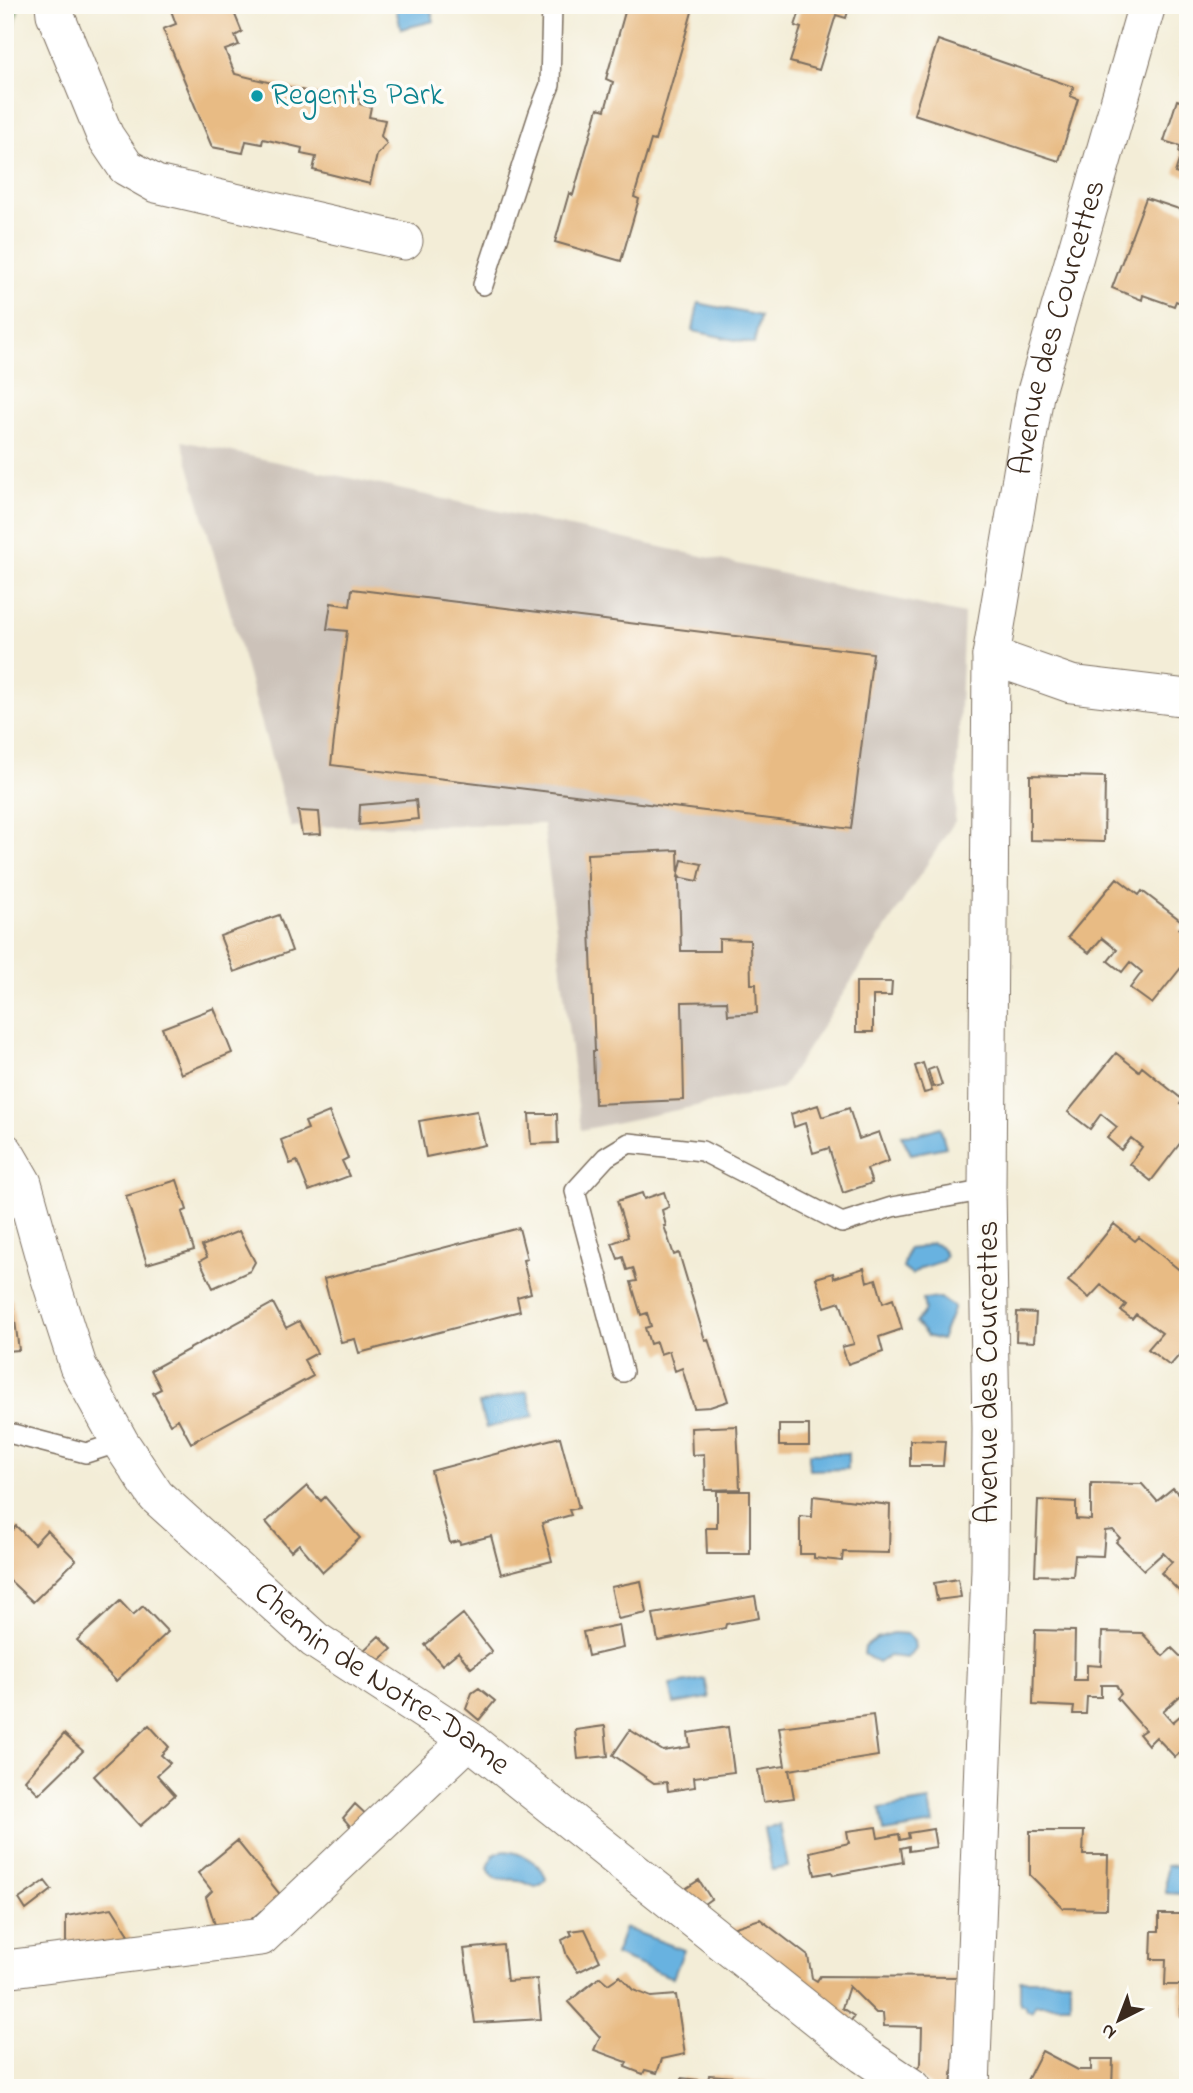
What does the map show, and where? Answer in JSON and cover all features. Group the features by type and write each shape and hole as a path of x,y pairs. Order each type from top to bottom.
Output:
{"street":[{"path":"54,5 55,14 105,136 126,167 156,184 404,242"},
{"name":"Avenue des Courcettes","path":"971,2088 990,1569 991,1401 987,1190 991,656 1035,395 1147,5"},
{"path":"991,656 1071,684 1188,698"},
{"name":"Chemin de Notre-Dame","path":"5,1152 23,1183 78,1366 120,1442 156,1496 315,1640 469,1740 864,2055 913,2088"},
{"path":"5,1969 261,1937 469,1740"}],"lane":[{"path":"483,285 550,85 552,5"},
{"path":"623,1372 575,1191 606,1157 629,1143 702,1152 842,1223 892,1207 987,1190"},
{"path":"5,1432 86,1453 120,1442"}],"shaded area":[{"path":"182,441 964,614 955,821 782,1088 581,1130 543,824 291,827"}],"green space":[{"path":"5,5 19,5 5,71"}],"water":[{"path":"395,5 429,5 434,21 401,29"},
{"path":"698,303 760,316 754,344 693,331"},
{"path":"940,1127 946,1147 911,1154 901,1135 918,1134"},
{"path":"931,1243 940,1246 946,1255 943,1261 921,1268 912,1275 903,1268 908,1249"},
{"path":"940,1298 954,1307 941,1340 927,1336 916,1323 925,1310 923,1299"},
{"path":"527,1391 534,1416 486,1428 479,1404"},
{"path":"809,1453 848,1453 848,1469 809,1470"},
{"path":"893,1633 907,1634 914,1641 915,1648 907,1658 889,1656 878,1663 864,1654 865,1647 877,1638"},
{"path":"705,1679 709,1698 674,1704 670,1685"},
{"path":"929,1801 933,1824 884,1832 880,1809"},
{"path":"780,1825 788,1867 772,1870 764,1829"},
{"path":"503,1851 529,1859 540,1868 546,1879 536,1887 518,1880 497,1879 488,1868 493,1855"},
{"path":"1188,1865 1188,1888 1183,1894 1166,1893 1166,1866"},
{"path":"625,1928 684,1950 673,1978 615,1955"},
{"path":"1020,1980 1070,1980 1070,2005 1036,2005 1032,2012 1026,2010 1024,2005 1020,2005"}],"building":[{"name":"Regent's Park","path":"169,5 231,5 242,32 235,36 239,45 225,50 235,74 330,97 331,94 361,100 360,104 371,107 369,117 385,120 381,136 387,144 377,155 370,184 313,170 316,157 301,154 302,148 263,139 262,144 246,141 243,153 212,147 163,29 176,24"},
{"path":"627,5 694,5 655,141 651,140 634,197 639,199 621,261 555,242 569,193 573,195 598,108 605,110 613,82 606,79"},
{"path":"802,5 850,5 846,18 836,15 819,70 790,62 801,28 795,26"},
{"path":"938,40 1074,87 1070,96 1078,99 1059,161 914,114"},
{"path":"1188,50 1188,76 1181,75"},
{"path":"1177,100 1188,104 1188,177 1175,173 1181,154 1180,146 1164,141"},
{"path":"1146,198 1188,212 1188,306 1176,301 1174,306 1143,295 1142,300 1112,288"},
{"path":"352,589 873,653 851,829 331,765 347,631 327,629 331,603 350,606"},
{"path":"1030,775 1105,777 1104,842 1030,840"},
{"path":"416,800 418,819 359,825 360,805"},
{"path":"298,811 319,812 321,834 302,835"},
{"path":"678,850 681,951 719,951 719,939 750,940 751,984 756,984 757,1013 728,1015 727,1001 682,1002 684,1100 595,1104 587,854"},
{"path":"682,860 702,864 698,881 678,877"},
{"path":"1117,878 1139,895 1142,891 1184,923 1179,929 1188,935 1188,959 1152,1004 1130,988 1142,972 1130,962 1122,972 1108,961 1117,950 1102,938 1089,953 1068,937"},
{"path":"279,915 292,951 234,972 220,936"},
{"path":"856,982 892,982 891,996 873,996 873,1032 856,1032"},
{"path":"214,1008 232,1053 181,1074 162,1028"},
{"path":"1116,1053 1139,1071 1142,1067 1183,1100 1180,1104 1188,1111 1188,1133 1151,1181 1130,1164 1142,1147 1131,1138 1121,1150 1107,1138 1117,1127 1101,1114 1090,1129 1068,1112"},
{"path":"923,1063 932,1091 924,1093 915,1066"},
{"path":"936,1067 942,1085 933,1087 928,1070"},
{"path":"818,1105 822,1117 849,1108 859,1139 879,1132 889,1161 867,1169 872,1183 843,1193 829,1148 813,1153 805,1123 794,1127 791,1114"},
{"path":"477,1111 485,1145 426,1157 419,1121"},
{"path":"329,1112 348,1158 342,1161 349,1176 309,1191 297,1161 290,1164 281,1140 308,1129 305,1122"},
{"path":"529,1114 557,1114 558,1143 531,1144"},
{"path":"177,1180 187,1210 182,1212 194,1250 147,1264 126,1196"},
{"path":"664,1192 669,1207 662,1210 664,1226 674,1255 679,1253 705,1340 708,1339 728,1401 710,1407 694,1408 682,1368 675,1371 669,1351 660,1354 656,1342 650,1344 645,1328 651,1326 647,1313 641,1315 631,1282 637,1281 633,1268 627,1270 623,1257 618,1259 612,1243 628,1237 617,1201 642,1193 644,1199"},
{"path":"1114,1224 1135,1241 1139,1237 1188,1277 1188,1345 1170,1366 1148,1349 1162,1333 1136,1314 1132,1319 1121,1311 1126,1305 1101,1285 1089,1298 1068,1281"},
{"path":"519,1228 527,1259 523,1260 531,1293 517,1297 520,1311 359,1353 355,1339 341,1342 324,1279"},
{"path":"239,1231 255,1262 250,1271 213,1288 200,1261 207,1257 202,1246"},
{"path":"864,1268 867,1282 876,1279 883,1303 893,1299 902,1329 879,1337 883,1352 848,1364 842,1347 854,1344 840,1302 825,1307 816,1278 833,1273 834,1278"},
{"path":"12,1299 19,1350 5,1351 5,1300"},
{"path":"273,1303 286,1328 299,1321 317,1353 304,1360 313,1376 191,1443 178,1419 170,1424 153,1393 161,1389 151,1370"},
{"path":"1017,1312 1036,1313 1034,1342 1016,1341"},
{"path":"779,1425 809,1425 809,1446 779,1446"},
{"path":"737,1426 740,1489 705,1490 704,1454 692,1455 691,1428"},
{"path":"560,1437 579,1508 569,1510 571,1515 542,1523 552,1561 501,1574 491,1536 460,1544 459,1541 450,1543 431,1471"},
{"path":"910,1440 945,1441 943,1466 910,1466"},
{"path":"1091,1483 1142,1484 1157,1501 1173,1488 1188,1505 1188,1600 1161,1573 1172,1562 1163,1553 1144,1570 1116,1542 1120,1538 1113,1530 1105,1531 1103,1556 1075,1555 1073,1576 1035,1575 1038,1500 1076,1502 1076,1519 1091,1520"},
{"path":"307,1486 321,1501 325,1497 360,1538 323,1572 299,1544 291,1551 266,1522"},
{"path":"717,1491 750,1491 750,1554 707,1554 706,1528 717,1528"},
{"path":"813,1496 890,1505 889,1553 843,1552 842,1561 814,1558 814,1554 800,1554 800,1516 812,1517"},
{"path":"16,1526 34,1544 47,1530 76,1560 33,1602 5,1576 8,1569 5,1566 5,1538"},
{"path":"958,1579 961,1597 937,1600 934,1583"},
{"path":"641,1581 647,1613 618,1619 611,1587"},
{"path":"755,1596 759,1618 726,1624 725,1628 658,1641 653,1614"},
{"path":"120,1601 133,1615 143,1606 168,1632 116,1681 77,1640"},
{"path":"463,1614 492,1652 471,1668 458,1652 442,1665 425,1645"},
{"path":"619,1625 623,1648 588,1656 583,1632"},
{"path":"1035,1630 1075,1631 1074,1680 1087,1680 1087,1665 1101,1666 1102,1632 1142,1633 1163,1656 1172,1648 1188,1664 1188,1689 1163,1711 1173,1722 1181,1715 1188,1724 1188,1753 1184,1749 1175,1757 1156,1737 1148,1745 1139,1734 1145,1730 1117,1698 1121,1694 1116,1685 1101,1685 1101,1697 1087,1697 1086,1714 1073,1714 1074,1707 1033,1705"},
{"path":"379,1636 392,1649 380,1660 364,1650"},
{"path":"479,1688 495,1701 479,1720 466,1709 472,1693"},
{"path":"873,1715 878,1756 789,1770 794,1798 763,1802 758,1770 785,1766 779,1727"},
{"path":"149,1725 169,1747 161,1755 170,1763 157,1775 175,1795 140,1826 94,1776"},
{"path":"605,1726 608,1756 578,1759 575,1730"},
{"path":"728,1727 734,1772 694,1777 695,1787 668,1791 667,1782 654,1783 613,1755 630,1730 663,1751 690,1747 688,1733"},
{"path":"64,1734 83,1751 39,1794 25,1780"},
{"path":"355,1804 371,1819 357,1834 343,1818"},
{"path":"876,1827 878,1838 899,1834 900,1840 909,1838 908,1833 933,1829 936,1847 909,1851 909,1846 901,1848 903,1862 833,1875 832,1872 815,1875 810,1852 849,1843 847,1831"},
{"path":"1030,1831 1084,1831 1083,1855 1108,1855 1107,1909 1063,1908 1030,1875"},
{"path":"237,1841 287,1903 268,1919 261,1911 241,1928 218,1934 206,1897 212,1891 198,1873"},
{"path":"699,1880 711,1899 701,1906 682,1891"},
{"path":"45,1881 52,1890 26,1910 19,1899"},
{"path":"112,1908 135,1944 66,1952 66,1916"},
{"path":"1159,1914 1188,1914 1188,2016 1181,2016 1180,1985 1165,1985 1166,1959 1151,1959 1152,1931 1159,1931"},
{"path":"760,1919 808,1956 812,1978 817,1981 820,1976 960,1977 951,2088 935,2088 914,2073 921,2063 922,2027 884,2026 883,2013 876,2013 849,1986 842,2008 854,2016 848,2026 729,1929"},
{"path":"585,1929 600,1961 578,1972 567,1956 562,1940 572,1935 570,1931"},
{"path":"503,1945 507,1981 537,1979 541,2019 475,2023 464,1949"},
{"path":"620,1976 633,1990 651,1997 676,1995 685,2054 662,2059 657,2073 645,2070 643,2074 625,2067 627,2062 594,2050 600,2037 568,2002 600,1977 608,1984"},
{"path":"1042,2051 1078,2070 1091,2070 1091,2059 1113,2059 1112,2088 1023,2088"},
{"path":"709,2075 766,2081 766,2088 682,2088 682,2078 708,2081"}],"place":[{"name":"Regent's Park","path":"257,96"}]}
